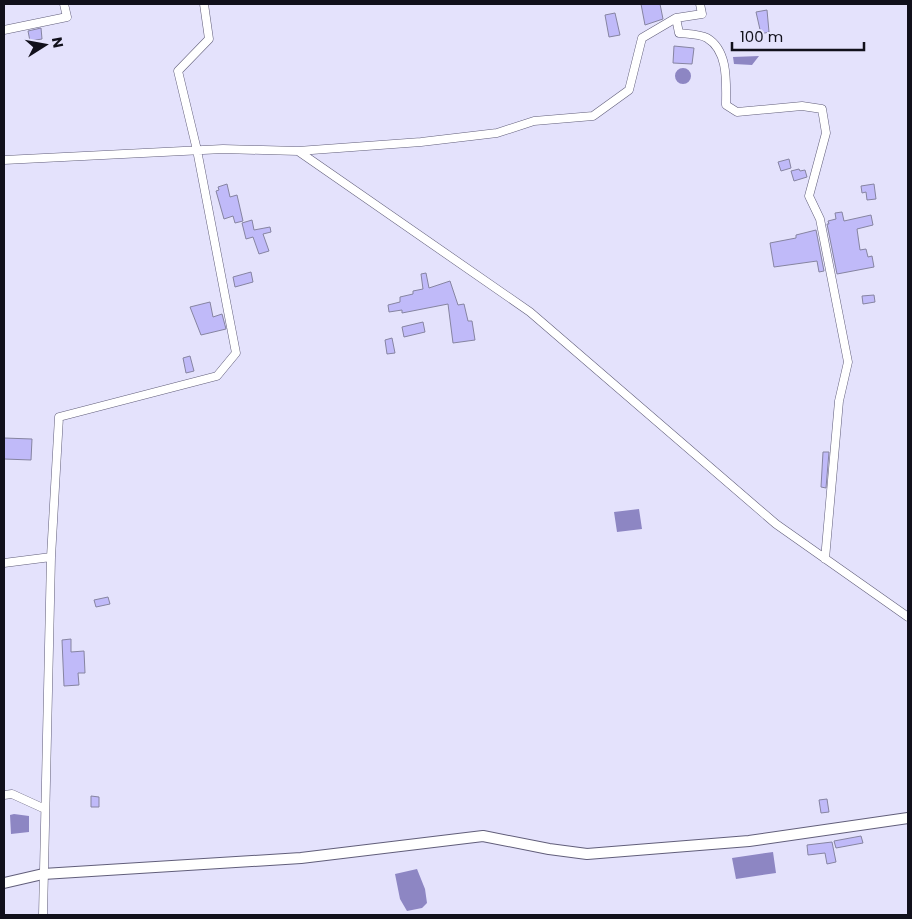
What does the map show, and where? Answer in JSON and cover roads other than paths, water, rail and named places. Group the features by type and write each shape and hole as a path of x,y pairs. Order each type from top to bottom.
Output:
{"main road":[{"path":"4,883 43,874 301,858 483,836 587,854 750,841 908,818"}],"street":[{"path":"4,30 67,17 64,4"},
{"path":"43,915 51,557 59,417 217,376 236,353 197,150 178,70 209,39 204,4"},
{"path":"4,160 197,150 298,152 431,141 497,133 534,121 593,116 629,90 642,38 676,18 702,14 700,4"},
{"path":"676,18 679,33 706,38 721,56 726,76 726,106 737,112 802,106 822,109 826,133 809,196 820,219 848,362 840,401 826,559"},
{"path":"298,152 530,312 776,524 908,617"},
{"path":"4,564 51,557"},
{"path":"4,795 12,794 45,809"}]}
